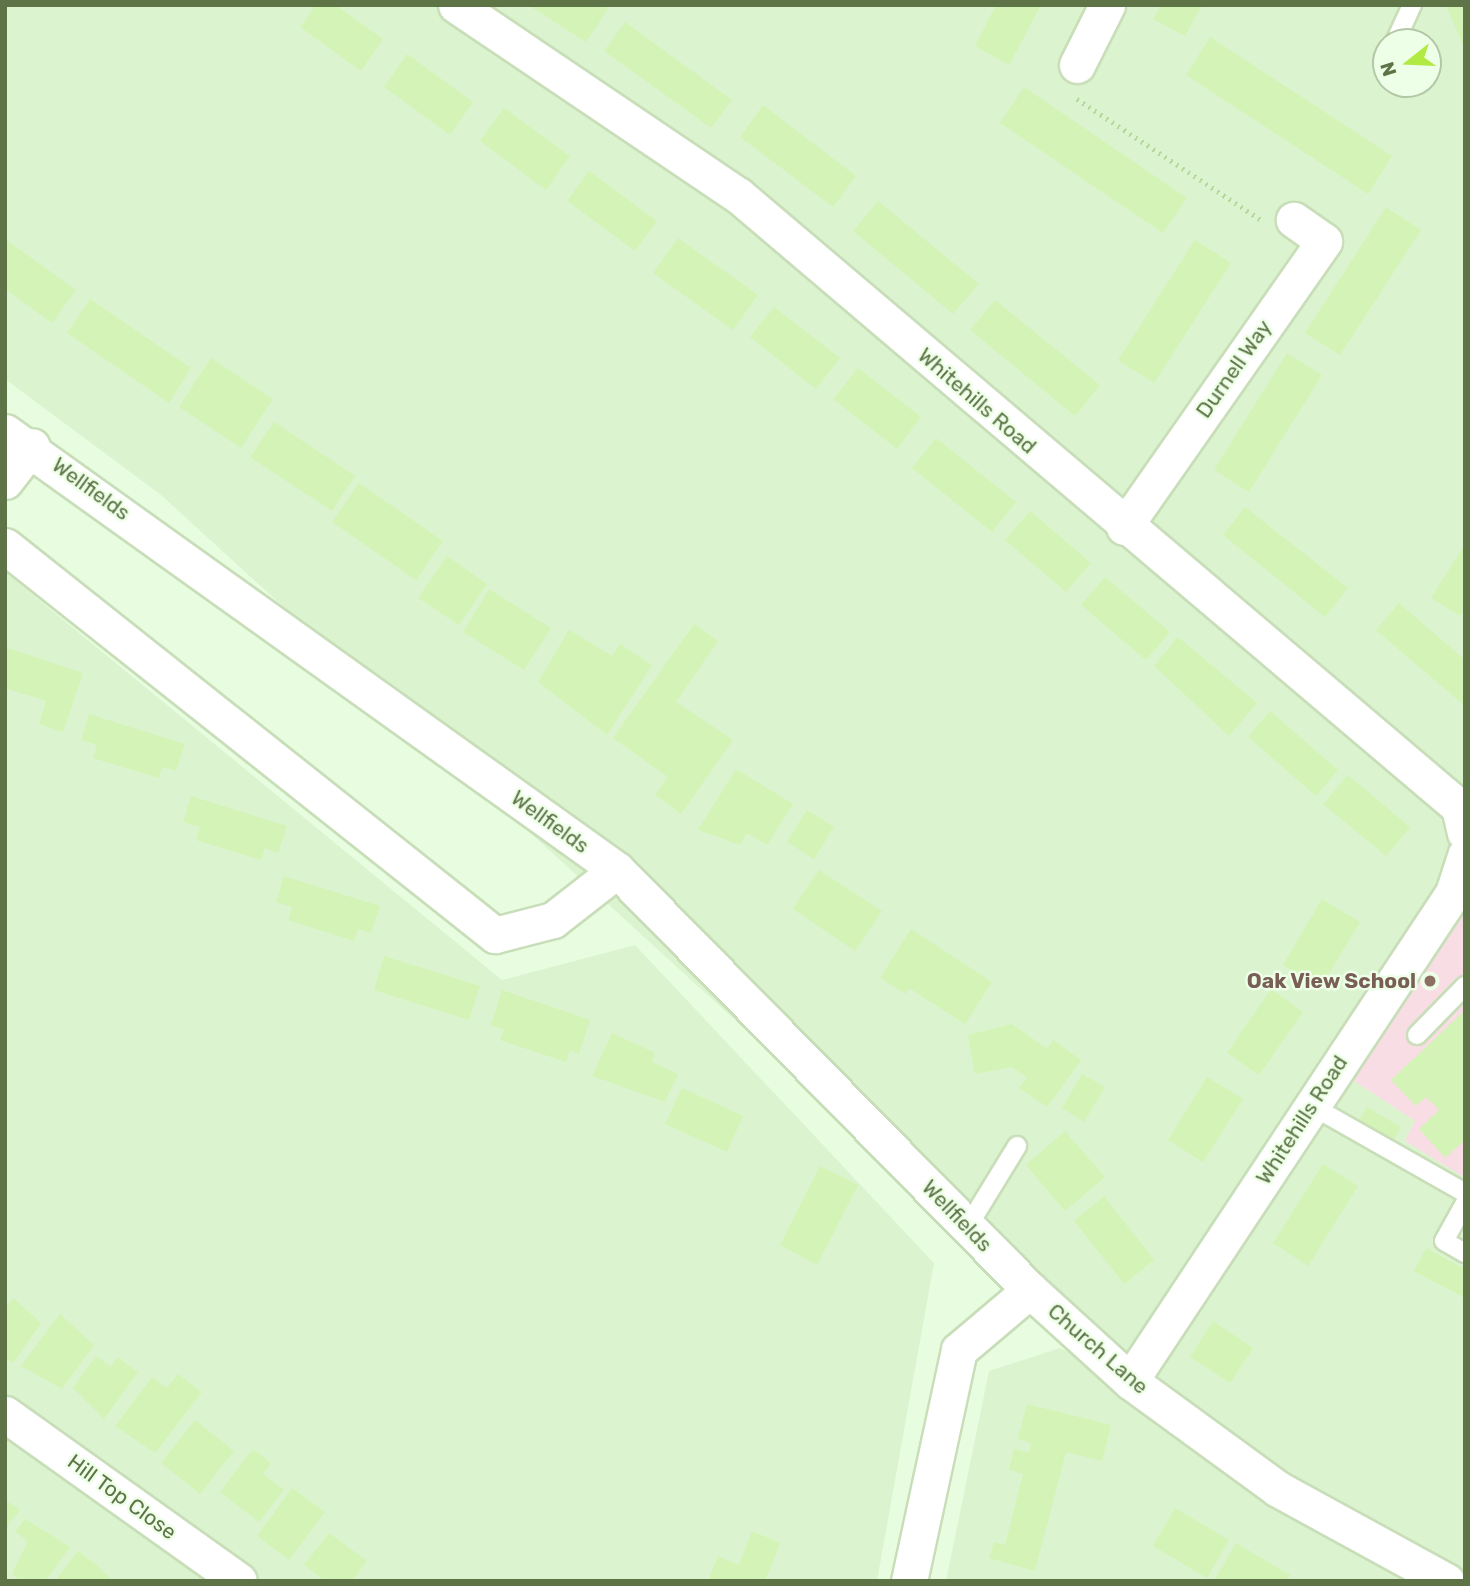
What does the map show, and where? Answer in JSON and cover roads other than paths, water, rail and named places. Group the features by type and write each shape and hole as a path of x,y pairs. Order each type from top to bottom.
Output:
{"street":[{"name":"Whitehills Road","path":"456,5 738,195 1124,527 1459,807 1465,832"},
{"path":"1077,65 1107,5"},
{"name":"Durnell Way","path":"1124,527 1324,241 1294,220"},
{"path":"5,481 19,439"},
{"name":"Wellfields","path":"19,439 617,870 1030,1290"},
{"path":"5,546 495,935 553,920 617,870"},
{"name":"Whitehills Road","path":"1130,1381 1312,1106 1459,896 1465,855"},
{"name":"Church Lane","path":"909,1581 959,1350 1030,1290 1130,1381 1278,1489 1446,1581"},
{"name":"Hill Top Close","path":"5,1414 239,1581"}],"lane":[{"path":"1401,28 1412,5"},
{"path":"1417,1035 1465,986"},
{"path":"1312,1106 1465,1193"},
{"path":"968,1226 1017,1146"},
{"path":"1465,1203 1444,1241 1465,1253"}],"place":[{"name":"Oak View School","path":"1430,981"}]}
